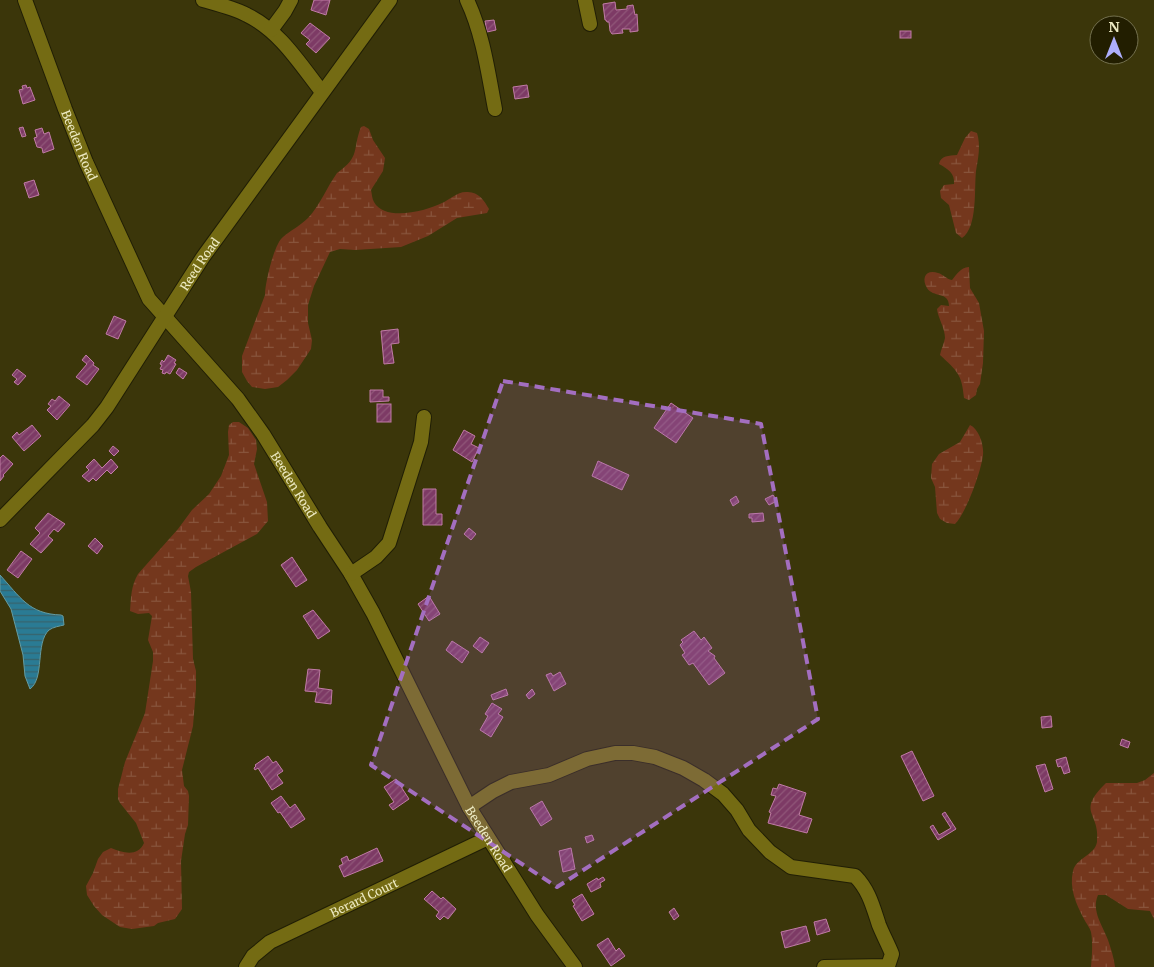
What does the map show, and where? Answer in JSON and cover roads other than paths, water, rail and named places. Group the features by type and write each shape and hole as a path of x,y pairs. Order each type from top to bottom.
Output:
{"street":[{"name":"Beeden Road","path":"25,0 86,162 149,299 238,399 262,434 351,574 469,807 537,915 575,967"},
{"path":"203,0 247,14 271,30 287,47 322,92"},
{"path":"271,30 285,12 291,0"},
{"name":"Reed Road","path":"0,520 93,425 122,385 203,257 390,0"},
{"path":"467,0 474,16 484,51 495,109"},
{"path":"585,0 590,24"},
{"path":"351,574 376,557 389,543 421,442 424,417"},
{"path":"469,807 511,782 549,775 587,759 615,753 633,753 655,757 682,768 704,780 723,794 738,810 749,830 770,852 791,866 855,876 863,884 892,954 888,966 824,967"},
{"name":"Berard Court","path":"246,967 253,956 270,942 488,838"}],"water":[{"path":"0,575 33,608 63,616 64,625 49,630 45,636 42,643 37,677 35,684 30,689 25,676 23,655 11,609 0,591"}]}
